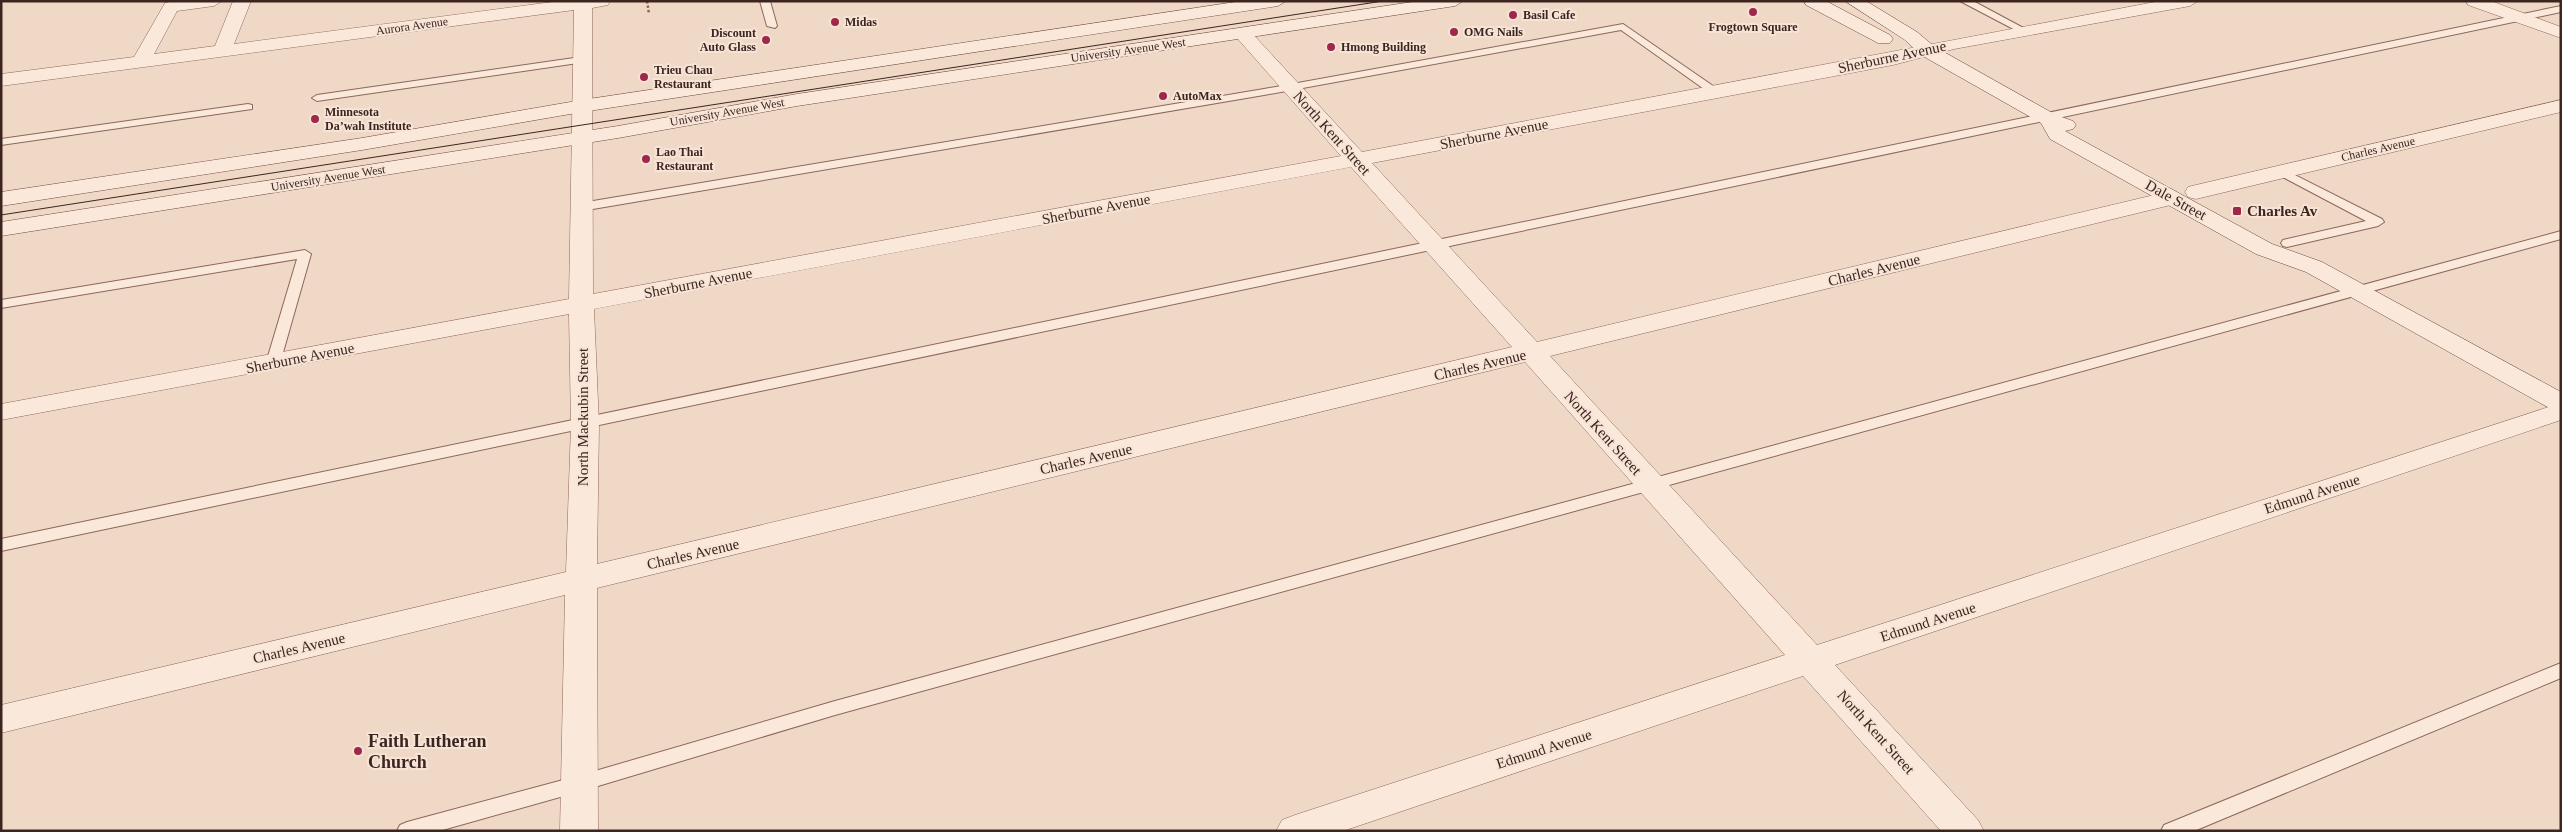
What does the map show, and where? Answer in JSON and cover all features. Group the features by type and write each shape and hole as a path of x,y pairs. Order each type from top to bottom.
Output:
{"street":[{"path":"140,62 171,7 214,1"},
{"path":"222,51 242,1"},
{"name":"Aurora Avenue","path":"1,80 602,1"},
{"name":"University Avenue West","path":"1,198 362,144 582,106 1278,1"},
{"name":"University Avenue West","path":"1,229 581,138 797,100 1111,51 1243,34 1455,1"},
{"name":"Dale Street","path":"1812,1 1888,40 1928,51"},
{"name":"Dale Street","path":"1853,1 1911,36 1928,51 2047,118 2058,134 2287,243 2314,266"},
{"name":"Sherburne Avenue","path":"1,412 273,363 1356,160 2024,31 2190,1"},
{"path":"2474,1 2561,33"},
{"name":"North Mackubin Street","path":"579,831 581,581 585,425 581,305 582,4"},
{"name":"North Kent Street","path":"1243,34 1965,831"},
{"name":"Charles Avenue","path":"1,719 2561,106"},
{"name":"Dale Street","path":"2183,195 2264,249 2314,266 2561,403"},
{"name":"Edmund Avenue","path":"1295,831 2561,411"}],"lane":[{"path":"765,1 772,26"},
{"path":"1965,1 2024,31"},
{"path":"1,545 585,425 2561,9"},
{"path":"581,207 1290,87 1623,27 1715,92"},
{"path":"398,93 581,64"},
{"path":"317,98 581,64"},
{"path":"1,142 248,107"},
{"path":"2281,172 2378,222 2287,243"},
{"path":"407,831 578,784 835,708 1651,486 2561,235"},
{"path":"1,304 305,254 273,363"},
{"path":"2171,831 2561,670"}],"path":[{"path":"647,1 649,14"}],"tram line":[{"path":"1,215 1383,1"}],"place":[{"name":"Frogtown Square","path":"1753,12"},
{"name":"Basil Cafe","path":"1513,15"},
{"name":"Midas","path":"835,22"},
{"name":"OMG Nails","path":"1454,32"},
{"name":"Discount Auto Glass","path":"766,40"},
{"name":"Hmong Building","path":"1331,47"},
{"name":"Trieu Chau Restaurant","path":"644,77"},
{"name":"AutoMax","path":"1163,96"},
{"name":"Minnesota Da’wah Institute","path":"315,119"},
{"name":"Lao Thai Restaurant","path":"646,159"},
{"name":"Charles Av","path":"2237,211"},
{"name":"Faith Lutheran Church","path":"358,751"}]}
